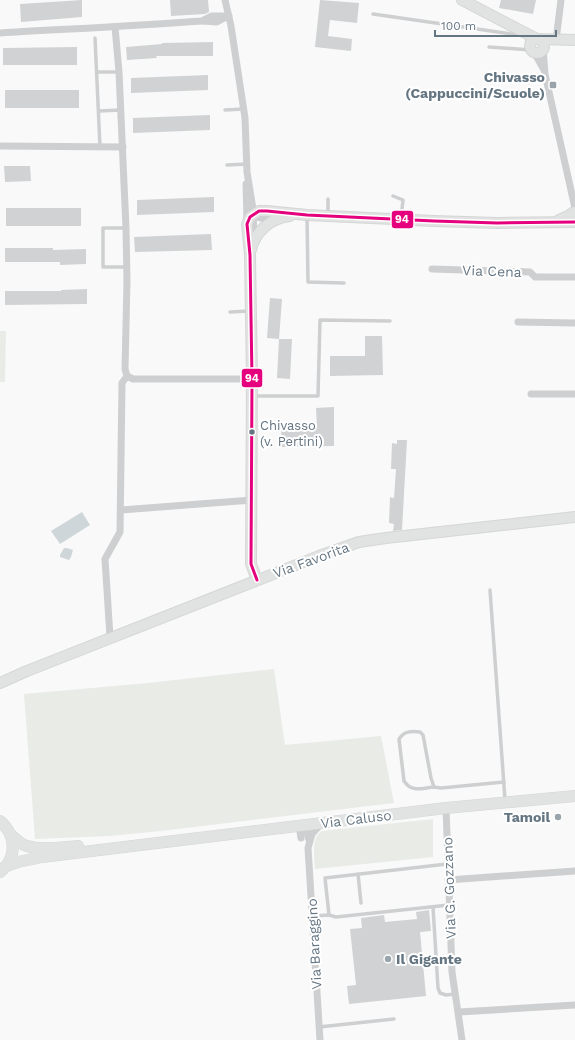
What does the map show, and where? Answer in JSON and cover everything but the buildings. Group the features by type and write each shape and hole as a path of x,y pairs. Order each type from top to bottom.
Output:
{"main road":[{"name":"Via Caluso","path":"3,869 18,862 42,857 322,822 446,808 575,796"},
{"name":"Via Caluso","path":"0,821 8,829 11,835 22,844 34,848 137,845"},
{"path":"3,869 10,862 13,850 11,835"}],"street":[{"path":"225,0 232,31 244,109 247,164 245,192 251,216 254,240 250,255"},
{"path":"214,19 225,0"},
{"path":"462,0 515,31 537,46 545,74 575,212 560,220 548,223"},
{"path":"555,40 561,0"},
{"path":"0,33 97,27 115,28 214,19 229,16"},
{"path":"214,19 232,31"},
{"path":"115,28 119,72 126,228 127,267 125,369 127,376 133,379 252,379"},
{"path":"537,46 555,40 575,40"},
{"path":"0,146 123,147"},
{"path":"247,172 251,197 251,564 257,580"},
{"path":"571,189 575,196"},
{"path":"251,197 275,215"},
{"path":"251,216 260,211 275,215 401,220 497,223 575,222"},
{"path":"254,240 275,215"},
{"name":"Via Cena","path":"432,269 530,272 536,277 575,277"},
{"path":"518,322 575,323"},
{"path":"110,637 104,559 120,532 122,384 127,376"},
{"path":"531,394 575,394"},
{"path":"120,510 252,500"},
{"name":"Via Favorita","path":"0,683 15,675 110,637 359,542 575,517"},
{"name":"Via Favorita","path":"0,678 15,675"},
{"name":"Via G. Gozzano","path":"446,808 452,972 462,1040"},
{"name":"Via Baraggino","path":"320,1040 308,848 312,834 322,822"},
{"path":"301,838 300,832 302,825"},
{"path":"302,825 308,832 310,840"},
{"path":"288,826 301,838 308,848"},
{"path":"448,880 575,872"},
{"path":"459,1012 575,1005"}],"lane":[{"path":"373,14 515,31"},
{"path":"95,38 98,72 100,147"},
{"path":"489,47 537,46"},
{"path":"98,72 119,72"},
{"path":"225,110 244,109"},
{"path":"99,111 121,110"},
{"path":"227,165 247,164"},
{"path":"393,196 403,200 401,220"},
{"path":"328,199 328,216"},
{"path":"302,215 308,282 344,283"},
{"path":"126,228 102,228 103,267 127,267"},
{"path":"230,312 251,311"},
{"path":"252,396 318,396 320,320 390,321"},
{"path":"490,590 505,803"},
{"path":"434,787 423,734 420,732 405,732 399,739 404,781 408,786 414,789 434,787 441,788 504,782"},
{"path":"329,915 325,878 448,864"},
{"path":"358,874 361,903"},
{"path":"312,916 329,915 336,917 449,905"},
{"path":"433,907 438,988 440,993 446,995 455,994"},
{"path":"319,1027 394,1019"}],"shaded area":[{"path":"0,331 6,331 5,382 0,382"},
{"path":"82,512 90,525 60,544 51,531"},
{"path":"64,548 73,550 69,560 60,557"},
{"path":"274,669 285,745 381,736 394,803 161,831 110,836 35,839 24,694 148,683"},
{"path":"433,819 433,857 315,869 315,843 318,834 322,831"}],"transit line":[{"name":"94","path":"257,580 251,564 252,379 250,255 247,224 250,217 259,211 267,211 307,215 434,221 497,223 575,222"}],"place":[{"name":"Chivasso (Cappuccini/Scuole)","path":"553,85"},
{"name":"Chivasso (v. Pertini)","path":"252,432"},
{"name":"Tamoil","path":"558,817"},
{"name":"Il Gigante","path":"388,959"}]}
